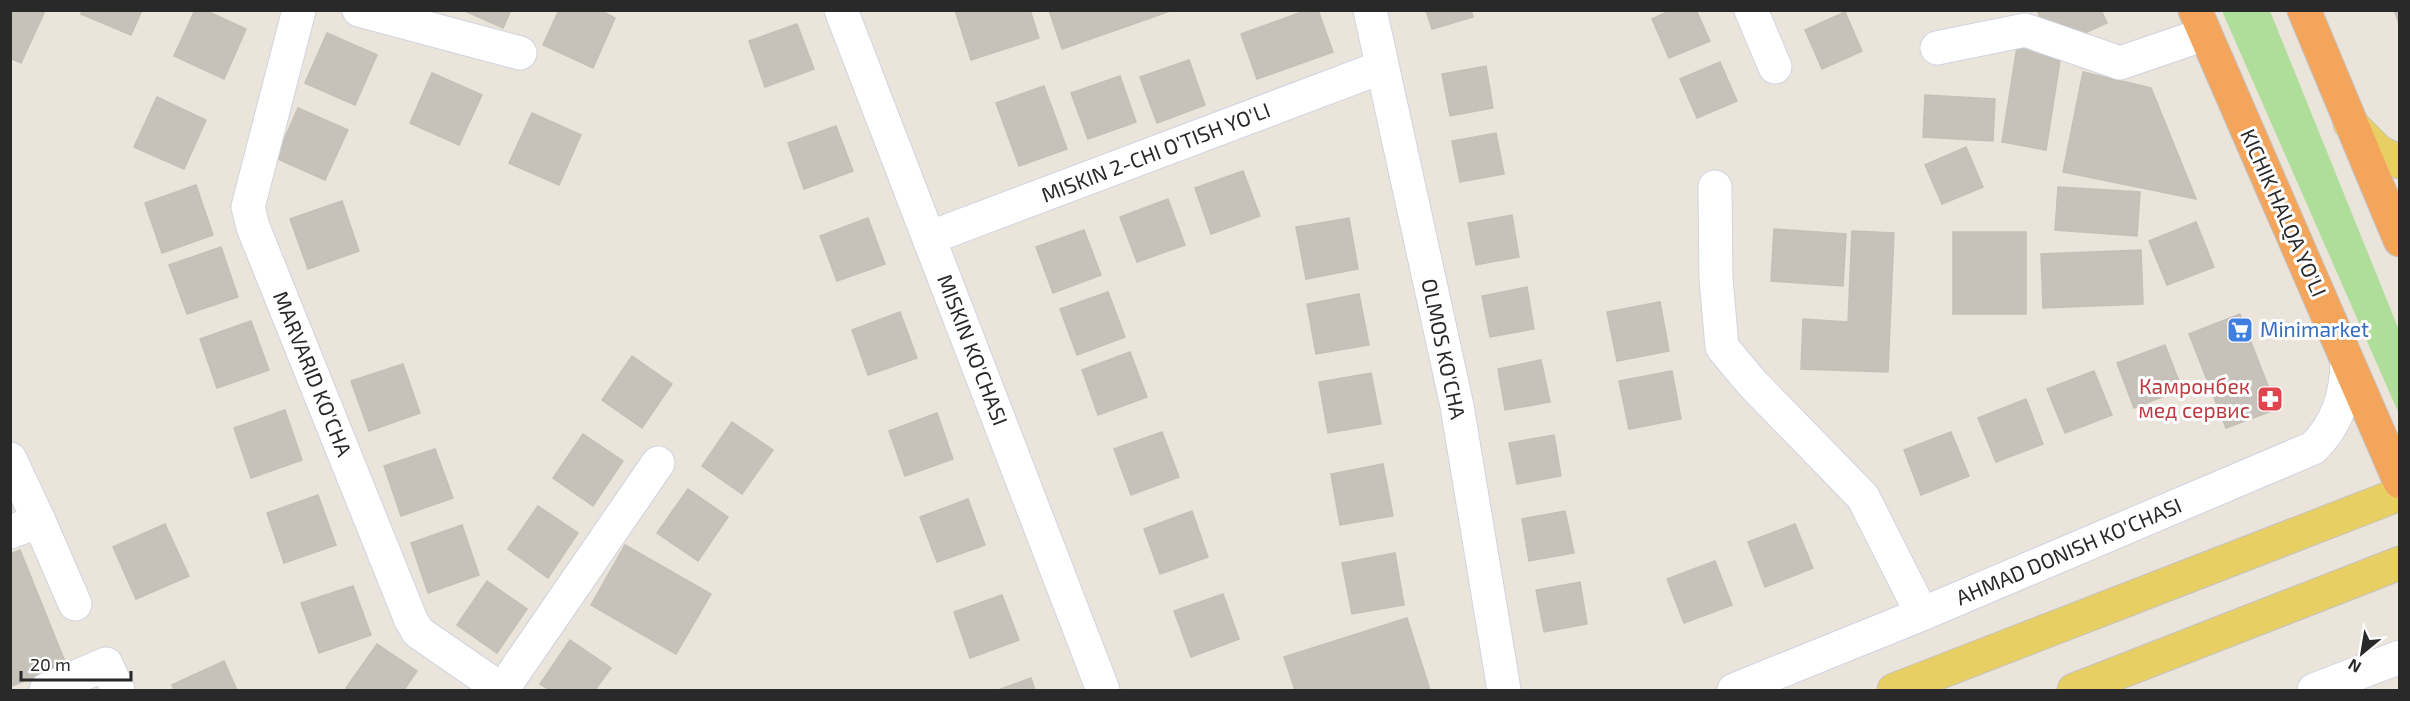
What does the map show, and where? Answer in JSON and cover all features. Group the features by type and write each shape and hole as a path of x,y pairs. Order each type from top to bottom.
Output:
{"highway":[{"path":"2304,10 2400,240"},
{"name":"KICHIK HALQA YO'LI","path":"2200,22 2400,482"}],"main road":[{"path":"2349,121 2379,152 2400,162"},
{"path":"1894,690 2400,494"},
{"path":"2074,690 2400,563"}],"street":[{"name":"MARVARID KO'CHA","path":"299,10 250,195 248,207 253,227 418,633 502,690"},
{"path":"358,10 520,53"},
{"name":"MISKIN KO'CHASI","path":"841,10 1103,690"},
{"name":"OLMOS KO'CHA","path":"1370,10 1457,406 1504,690"},
{"path":"1751,10 1775,67"},
{"path":"1937,48 2025,30 2120,63 2200,22"},
{"name":"MISKIN 2-CHI O'TISH YO'LI","path":"929,238 1382,67"},
{"path":"1715,187 1716,279 1722,347 1752,383 1863,497 1922,614"},
{"name":"AHMAD DONISH KO'CHASI","path":"1734,690 1922,614 2313,448 2329,430 2340,410 2345,388 2347,360"},
{"path":"10,459 25,527 75,604"},
{"path":"502,690 658,463"},
{"path":"2314,690 2400,657"},
{"path":"46,690 106,664 118,690"}],"green space":[{"path":"2222,11 2270,11 2399,330 2399,414"}],"building":[{"path":"10,10 37,10 44,13 21,63 10,58"},
{"path":"82,10 142,10 131,35 81,14"},
{"path":"195,10 205,10 246,29 224,79 174,56"},
{"path":"463,10 511,10 503,28"},
{"path":"559,10 600,10 615,18 593,68 543,45"},
{"path":"955,10 1030,10 1039,38 971,60"},
{"path":"1049,10 1173,10 1062,49"},
{"path":"1307,10 1318,10 1333,52 1257,79 1241,34"},
{"path":"1426,10 1471,10 1473,17 1432,29"},
{"path":"1672,10 1696,10 1710,41 1669,58 1652,19"},
{"path":"2037,10 2101,10 2107,23 2085,33 2040,17"},
{"path":"2394,10 2400,10 2400,26"},
{"path":"1845,12 1862,51 1822,69 1805,30"},
{"path":"797,24 814,69 765,87 749,41"},
{"path":"327,33 377,55 355,105 305,83"},
{"path":"2017,47 2061,54 2046,150 2002,142"},
{"path":"1189,60 1205,105 1157,123 1140,77"},
{"path":"1720,62 1737,101 1697,118 1680,79"},
{"path":"1486,66 1493,108 1450,116 1442,74"},
{"path":"2083,72 2151,88 2196,199 2063,172"},
{"path":"432,73 482,95 459,145 410,123"},
{"path":"1120,76 1136,122 1088,139 1071,93"},
{"path":"1044,86 1067,149 1019,166 996,103"},
{"path":"1925,95 1995,99 1993,141 1923,137"},
{"path":"157,97 206,120 184,169 134,147"},
{"path":"298,108 348,130 325,180 276,158"},
{"path":"532,113 581,135 559,185 509,163"},
{"path":"836,126 853,171 804,189 788,143"},
{"path":"1496,133 1504,174 1460,182 1452,141"},
{"path":"1966,147 1983,187 1942,204 1925,165"},
{"path":"1243,171 1260,216 1211,234 1195,188"},
{"path":"196,185 213,235 162,253 145,203"},
{"path":"2058,187 2140,192 2137,236 2055,230"},
{"path":"1168,199 1185,245 1137,262 1120,217"},
{"path":"342,201 359,251 308,269 290,219"},
{"path":"1512,215 1519,257 1476,265 1468,223"},
{"path":"868,218 885,264 837,281 820,236"},
{"path":"1349,218 1358,269 1306,279 1296,227"},
{"path":"2196,222 2214,267 2167,285 2149,241"},
{"path":"1774,229 1846,234 1843,286 1771,281"},
{"path":"1084,230 1101,275 1053,293 1036,247"},
{"path":"1852,231 1894,233 1888,372 1801,369 1803,319 1848,322"},
{"path":"1953,232 2026,232 2026,314 1953,314"},
{"path":"221,247 238,297 187,314 169,265"},
{"path":"2141,250 2143,304 2043,308 2041,254"},
{"path":"1527,287 1534,329 1490,337 1482,296"},
{"path":"1108,292 1125,337 1077,355 1060,309"},
{"path":"1359,294 1369,345 1316,354 1307,304"},
{"path":"1660,302 1669,351 1617,361 1607,312"},
{"path":"900,312 917,358 868,375 852,330"},
{"path":"2240,314 2277,409 2226,428 2189,334"},
{"path":"251,321 269,370 217,388 200,339"},
{"path":"2165,345 2182,389 2134,408 2117,363"},
{"path":"1130,352 1147,397 1098,415 1082,370"},
{"path":"632,356 672,384 642,428 602,400"},
{"path":"1541,360 1550,402 1505,410 1498,369"},
{"path":"403,364 420,413 369,431 351,381"},
{"path":"1672,371 1681,419 1629,429 1619,381"},
{"path":"2094,371 2112,415 2065,433 2047,389"},
{"path":"1371,373 1381,424 1328,433 1319,382"},
{"path":"2026,399 2043,444 1996,462 1978,418"},
{"path":"285,410 302,460 251,478 234,428"},
{"path":"937,413 953,459 905,476 889,431"},
{"path":"732,422 773,450 742,494 702,466"},
{"path":"1162,432 1179,477 1131,495 1114,449"},
{"path":"1951,432 1969,476 1921,495 1904,450"},
{"path":"583,434 623,461 593,506 553,478"},
{"path":"1554,435 1561,476 1517,484 1509,443"},
{"path":"435,449 453,498 401,516 384,466"},
{"path":"1383,464 1393,516 1340,525 1331,474"},
{"path":"688,489 728,517 698,561 657,533"},
{"path":"318,495 336,545 284,563 267,513"},
{"path":"968,499 985,545 937,562 920,517"},
{"path":"538,506 578,533 548,578 508,549"},
{"path":"1192,511 1208,557 1160,574 1144,529"},
{"path":"1565,511 1574,553 1529,561 1522,519"},
{"path":"165,524 189,576 136,599 113,547"},
{"path":"1795,524 1813,568 1765,587 1748,542"},
{"path":"462,525 479,575 428,593 411,543"},
{"path":"625,545 711,594 676,654 591,605"},
{"path":"20,550 66,664 10,687 10,554"},
{"path":"1395,553 1404,605 1352,614 1342,563"},
{"path":"1715,561 1732,605 1684,623 1667,579"},
{"path":"487,581 527,609 497,653 457,625"},
{"path":"1580,582 1587,624 1544,632 1536,590"},
{"path":"353,586 371,635 319,653 301,603"},
{"path":"1223,594 1239,639 1191,657 1174,611"},
{"path":"1002,595 1019,640 970,658 954,612"},
{"path":"1407,618 1430,690 1295,690 1284,657"},
{"path":"570,640 611,668 595,690 550,690 540,684"},
{"path":"377,644 417,671 404,690 350,690 346,688"},
{"path":"224,661 237,690 174,690 172,685"},
{"path":"1031,678 1035,690 998,690"}],"place":[{"name":"Minimarket","path":"2240,330"},
{"name":"Камронбек мед сервис","path":"2270,399"}]}
